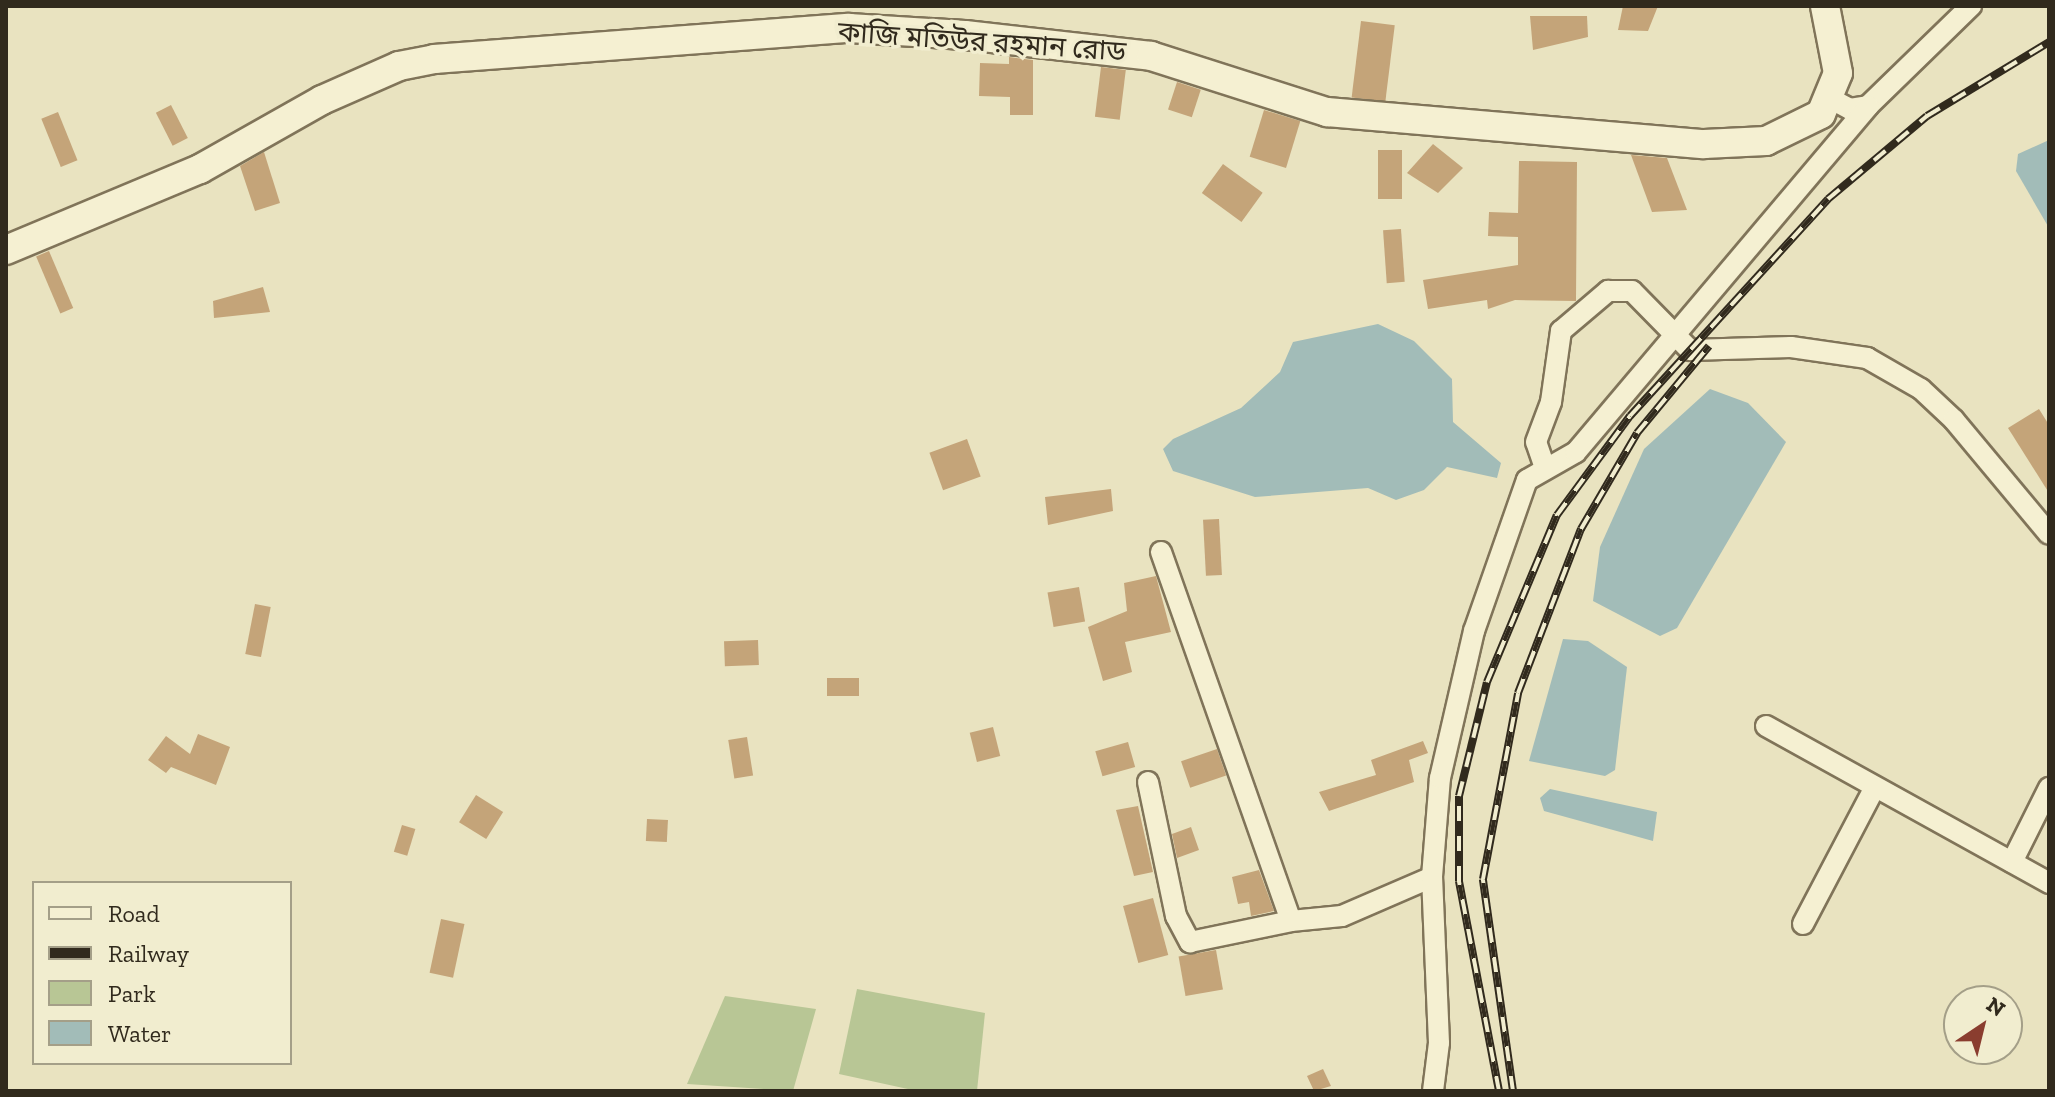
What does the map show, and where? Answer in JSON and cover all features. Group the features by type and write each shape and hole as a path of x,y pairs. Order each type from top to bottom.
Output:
{"main road":[{"path":"1825,6 1838,73 1833,100"},
{"name":"কাজি মতিউর রহমান রোড","path":"6,250 200,169 258,132 399,66 834,29 1151,56 1327,112 1704,144 1766,141 1810,123 1833,100"}],"street":[{"path":"1433,1091 1439,1043 1432,877 1448,731 1474,631 1527,480 1544,465 1576,452 1835,143 1868,106 1894,90 1971,6"},
{"path":"1833,100 1850,109 1868,106"},
{"path":"1810,123 1833,123 1835,143"},
{"path":"1544,465 1536,442 1568,318 1608,291 1632,291 1690,350 1778,346 1867,358 1921,389 1954,420 2049,534"},
{"path":"1161,552 1291,921"},
{"path":"1766,726 1874,789 2049,883"},
{"path":"1148,782 1176,916 1190,942 1291,921 1342,916 1432,877"},
{"path":"2012,862 2049,788"},
{"path":"1803,924 1874,789"}],"green space":[{"path":"857,989 985,1013 977,1091 917,1091 839,1074"},
{"path":"725,996 816,1009 793,1091 687,1084"}],"water":[{"path":"2049,140 2049,228 2016,171 2018,154"},
{"path":"1378,324 1414,341 1452,379 1453,422 1501,463 1497,478 1447,467 1424,490 1396,500 1368,488 1255,497 1173,471 1163,449 1173,439 1241,408 1280,372 1293,342"},
{"path":"1710,389 1748,403 1786,442 1677,628 1660,636 1593,601 1600,547 1644,449"},
{"path":"1563,639 1588,641 1627,667 1615,770 1605,776 1529,761"},
{"path":"1550,789 1657,812 1653,841 1544,811 1540,798"}],"building":[{"path":"1623,6 1658,6 1648,31 1618,30"},
{"path":"1530,16 1587,16 1588,37 1533,50"},
{"path":"1361,21 1395,25 1385,102 1352,97"},
{"path":"1009,57 1033,60 1033,115 1010,115 1010,97 979,96 980,63 1009,64"},
{"path":"1101,67 1126,70 1120,120 1095,117"},
{"path":"1177,82 1201,90 1192,117 1168,110"},
{"path":"171,105 188,138 173,146 156,113"},
{"path":"1264,110 1300,121 1286,168 1250,157"},
{"path":"58,112 77,160 61,167 41,119"},
{"path":"1433,144 1463,168 1438,193 1407,173"},
{"path":"1378,150 1402,150 1402,199 1378,199"},
{"path":"264,152 280,203 255,211 240,166"},
{"path":"1631,155 1667,158 1687,210 1652,212"},
{"path":"1519,161 1577,162 1576,301 1515,300 1488,309 1487,300 1428,309 1423,280 1518,265 1518,237 1488,236 1489,212 1518,213"},
{"path":"1223,164 1263,193 1241,222 1202,193"},
{"path":"1401,229 1405,282 1387,283 1383,230"},
{"path":"49,251 73,308 60,314 36,256"},
{"path":"263,287 270,312 214,318 213,301"},
{"path":"2039,409 2049,425 2049,493 2008,428"},
{"path":"967,439 981,477 943,490 929,453"},
{"path":"1111,489 1113,511 1048,525 1045,497"},
{"path":"1219,519 1222,575 1206,576 1203,520"},
{"path":"1156,576 1171,632 1125,642 1132,672 1103,681 1088,627 1127,611 1124,583"},
{"path":"1079,587 1085,621 1054,627 1047,593"},
{"path":"255,604 271,607 261,657 245,654"},
{"path":"758,640 759,665 725,666 724,641"},
{"path":"827,678 859,678 859,696 827,696"},
{"path":"993,727 1000,756 977,762 970,733"},
{"path":"198,734 230,747 216,785 171,767 166,773 148,760 166,736 190,754"},
{"path":"747,737 753,776 734,778 728,740"},
{"path":"1423,741 1428,753 1409,760 1414,782 1329,811 1319,792 1376,775 1371,760"},
{"path":"1128,742 1135,767 1102,776 1095,751"},
{"path":"1217,749 1226,775 1190,788 1181,761"},
{"path":"476,795 503,812 486,839 459,822"},
{"path":"1138,806 1153,872 1134,876 1116,810"},
{"path":"647,819 668,820 667,842 646,841"},
{"path":"402,825 415,829 407,856 394,852"},
{"path":"1191,827 1199,850 1177,858 1172,834"},
{"path":"1259,870 1274,911 1251,916 1249,902 1238,904 1232,877"},
{"path":"1153,898 1168,955 1138,963 1123,906"},
{"path":"441,919 464,924 453,978 430,973"},
{"path":"1216,950 1223,989 1186,996 1179,957"},
{"path":"1323,1069 1331,1086 1314,1091 1307,1076"}],"railway":[{"path":"1499,1091 1459,881 1459,796 1487,682 1557,515 1630,416 1828,199 1927,116 2049,42"},
{"path":"1513,1091 1483,879 1518,693 1581,529 1637,433 1709,346"}]}
